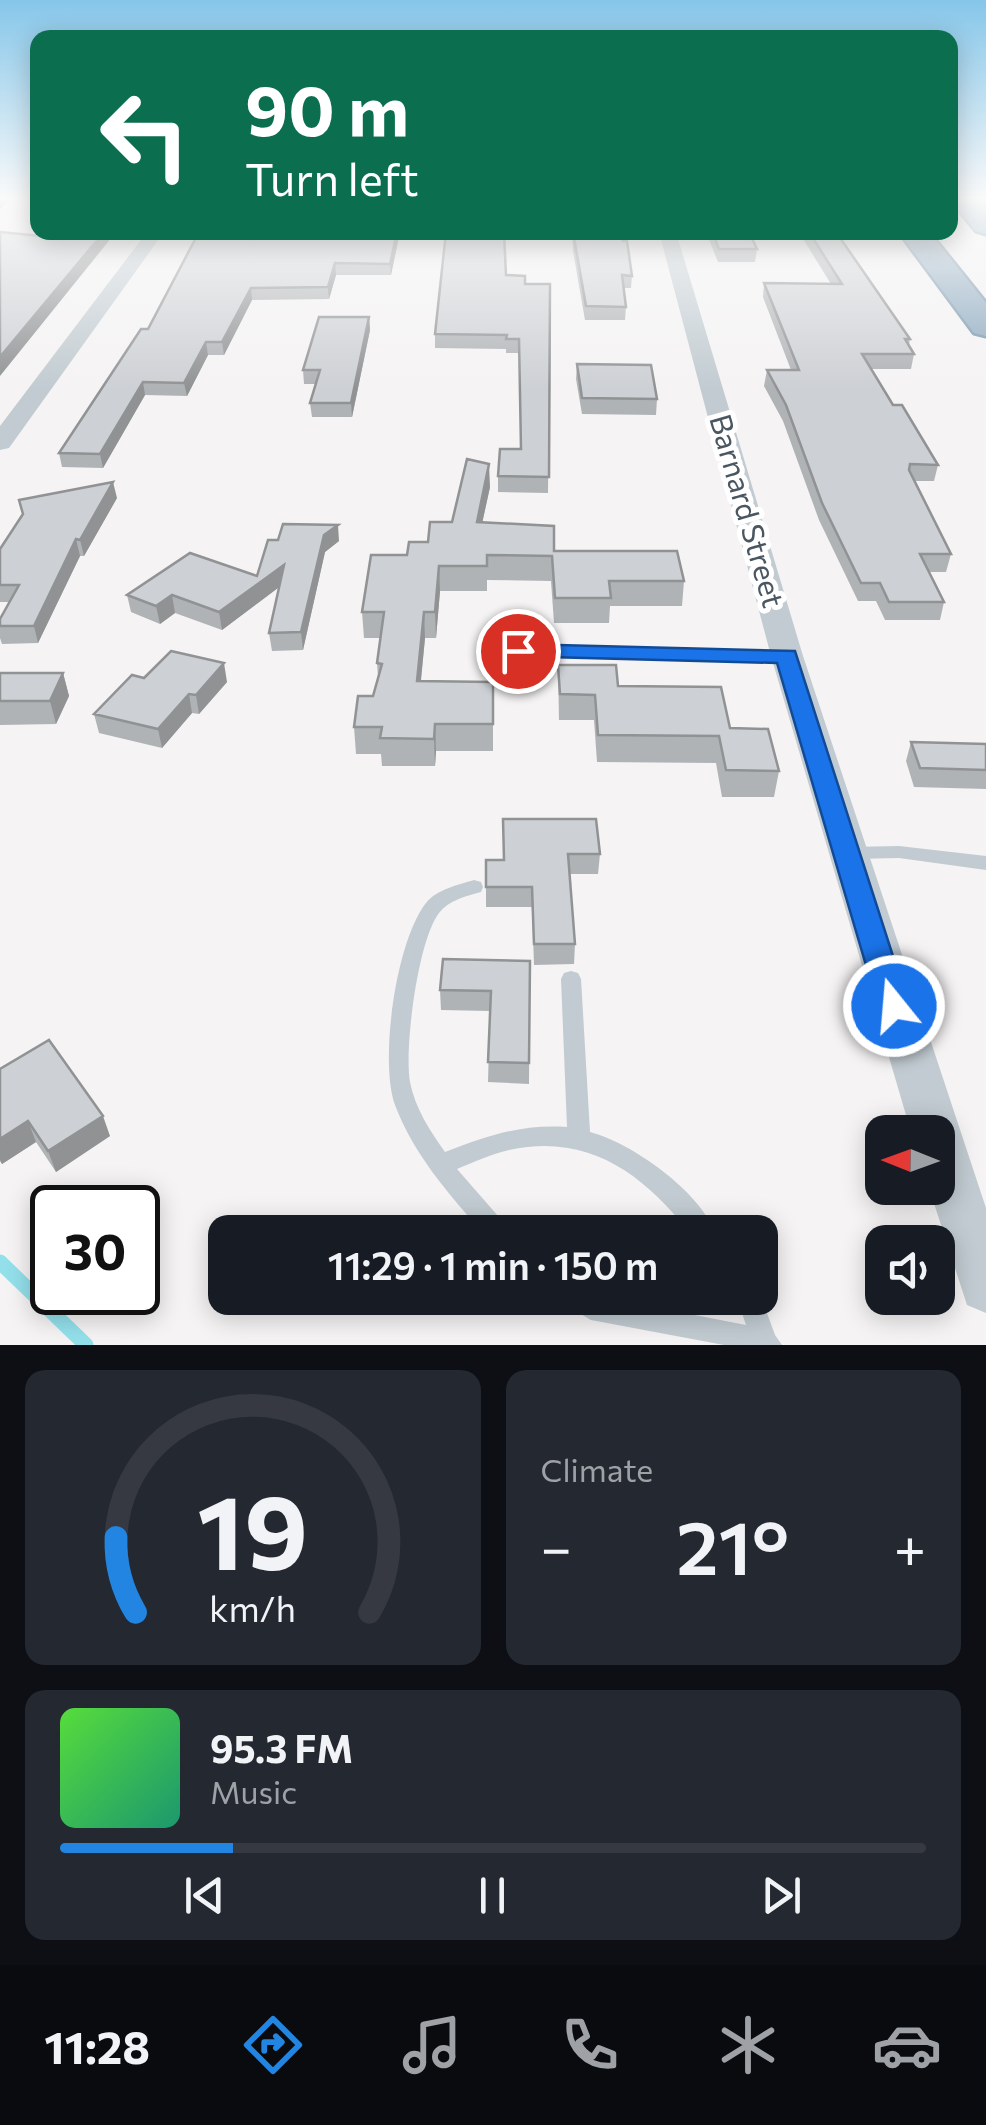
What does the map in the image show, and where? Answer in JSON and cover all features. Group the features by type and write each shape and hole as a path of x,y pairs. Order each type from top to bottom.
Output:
{"highway":[{"path":"922,263 962,296"},
{"path":"937,263 986,326"}],"street":[{"path":"0,443 133,263"},
{"name":"Barnard Street","path":"676,263 787,656 929,1115"},
{"name":"Barnard Street","path":"955,1193 986,1286"}],"lane":[{"path":"518,651 787,656"},
{"path":"847,854 900,852 985,864"},
{"path":"474,887 453,893 433,907 420,929 402,1009 399,1084 439,1165 482,1215"},
{"path":"571,979 579,1136"},
{"path":"439,1165 514,1139 579,1136 628,1155 690,1215"},
{"path":"633,1315 767,1344"},
{"path":"756,1315 767,1344"}],"building":[{"path":"0,263 78,263 0,357"},
{"path":"183,263 390,263 335,263 328,287 251,288 222,342 206,342 184,383 143,382 100,454 59,453 141,329 148,329"},
{"path":"443,263 505,263 506,275 525,276 525,284 550,284 549,477 498,476 500,449 521,449 519,339 506,339 507,335 435,334"},
{"path":"578,263 630,263 632,276 622,275 626,307 586,306"},
{"path":"829,263 857,263 910,339 905,339 914,354 862,354 893,405 902,405 938,465 910,464 909,470 951,554 920,554 944,602 889,602 880,583 861,583 822,503 786,405 767,370 799,370 764,283 842,284"},
{"path":"319,317 369,317 351,403 310,403 320,370 303,370"},
{"path":"577,364 651,365 657,399 582,398"},
{"path":"467,459 489,464 477,522 554,526 554,551 677,551 684,581 609,581 611,598 555,598 552,556 487,555 487,566 439,566 435,612 424,612 417,681 493,682 493,724 435,724 434,739 380,738 382,727 354,727 358,696 373,696 382,664 377,663 384,612 362,612 371,555 407,555 409,542 428,542 430,522 452,522"},
{"path":"113,482 80,540 76,539 34,626 0,626 19,585 0,585 0,549 23,514 19,500"},
{"path":"283,524 338,525 324,535 301,632 269,633 284,565 219,612 172,595 156,606 127,595 190,553 257,576 268,540 278,540"},
{"path":"171,651 224,663 158,729 94,714 132,675 144,678"},
{"path":"558,665 616,665 618,686 721,687 730,728 768,729 779,771 726,770 719,736 598,735 595,695 560,694"},
{"path":"0,673 63,673 50,701 0,701"},
{"path":"911,742 986,744 986,770 920,768"},
{"path":"503,819 596,819 600,854 568,854 575,944 534,944 532,887 486,887 486,860 504,860"},
{"path":"443,959 530,961 529,1063 488,1062 491,991 440,990"},
{"path":"49,1040 103,1116 48,1151 28,1121 0,1139 0,1069"}],"waterway":[{"path":"0,1262 86,1345"}],"route":[{"path":"518,651 787,656 894,1006"}]}
